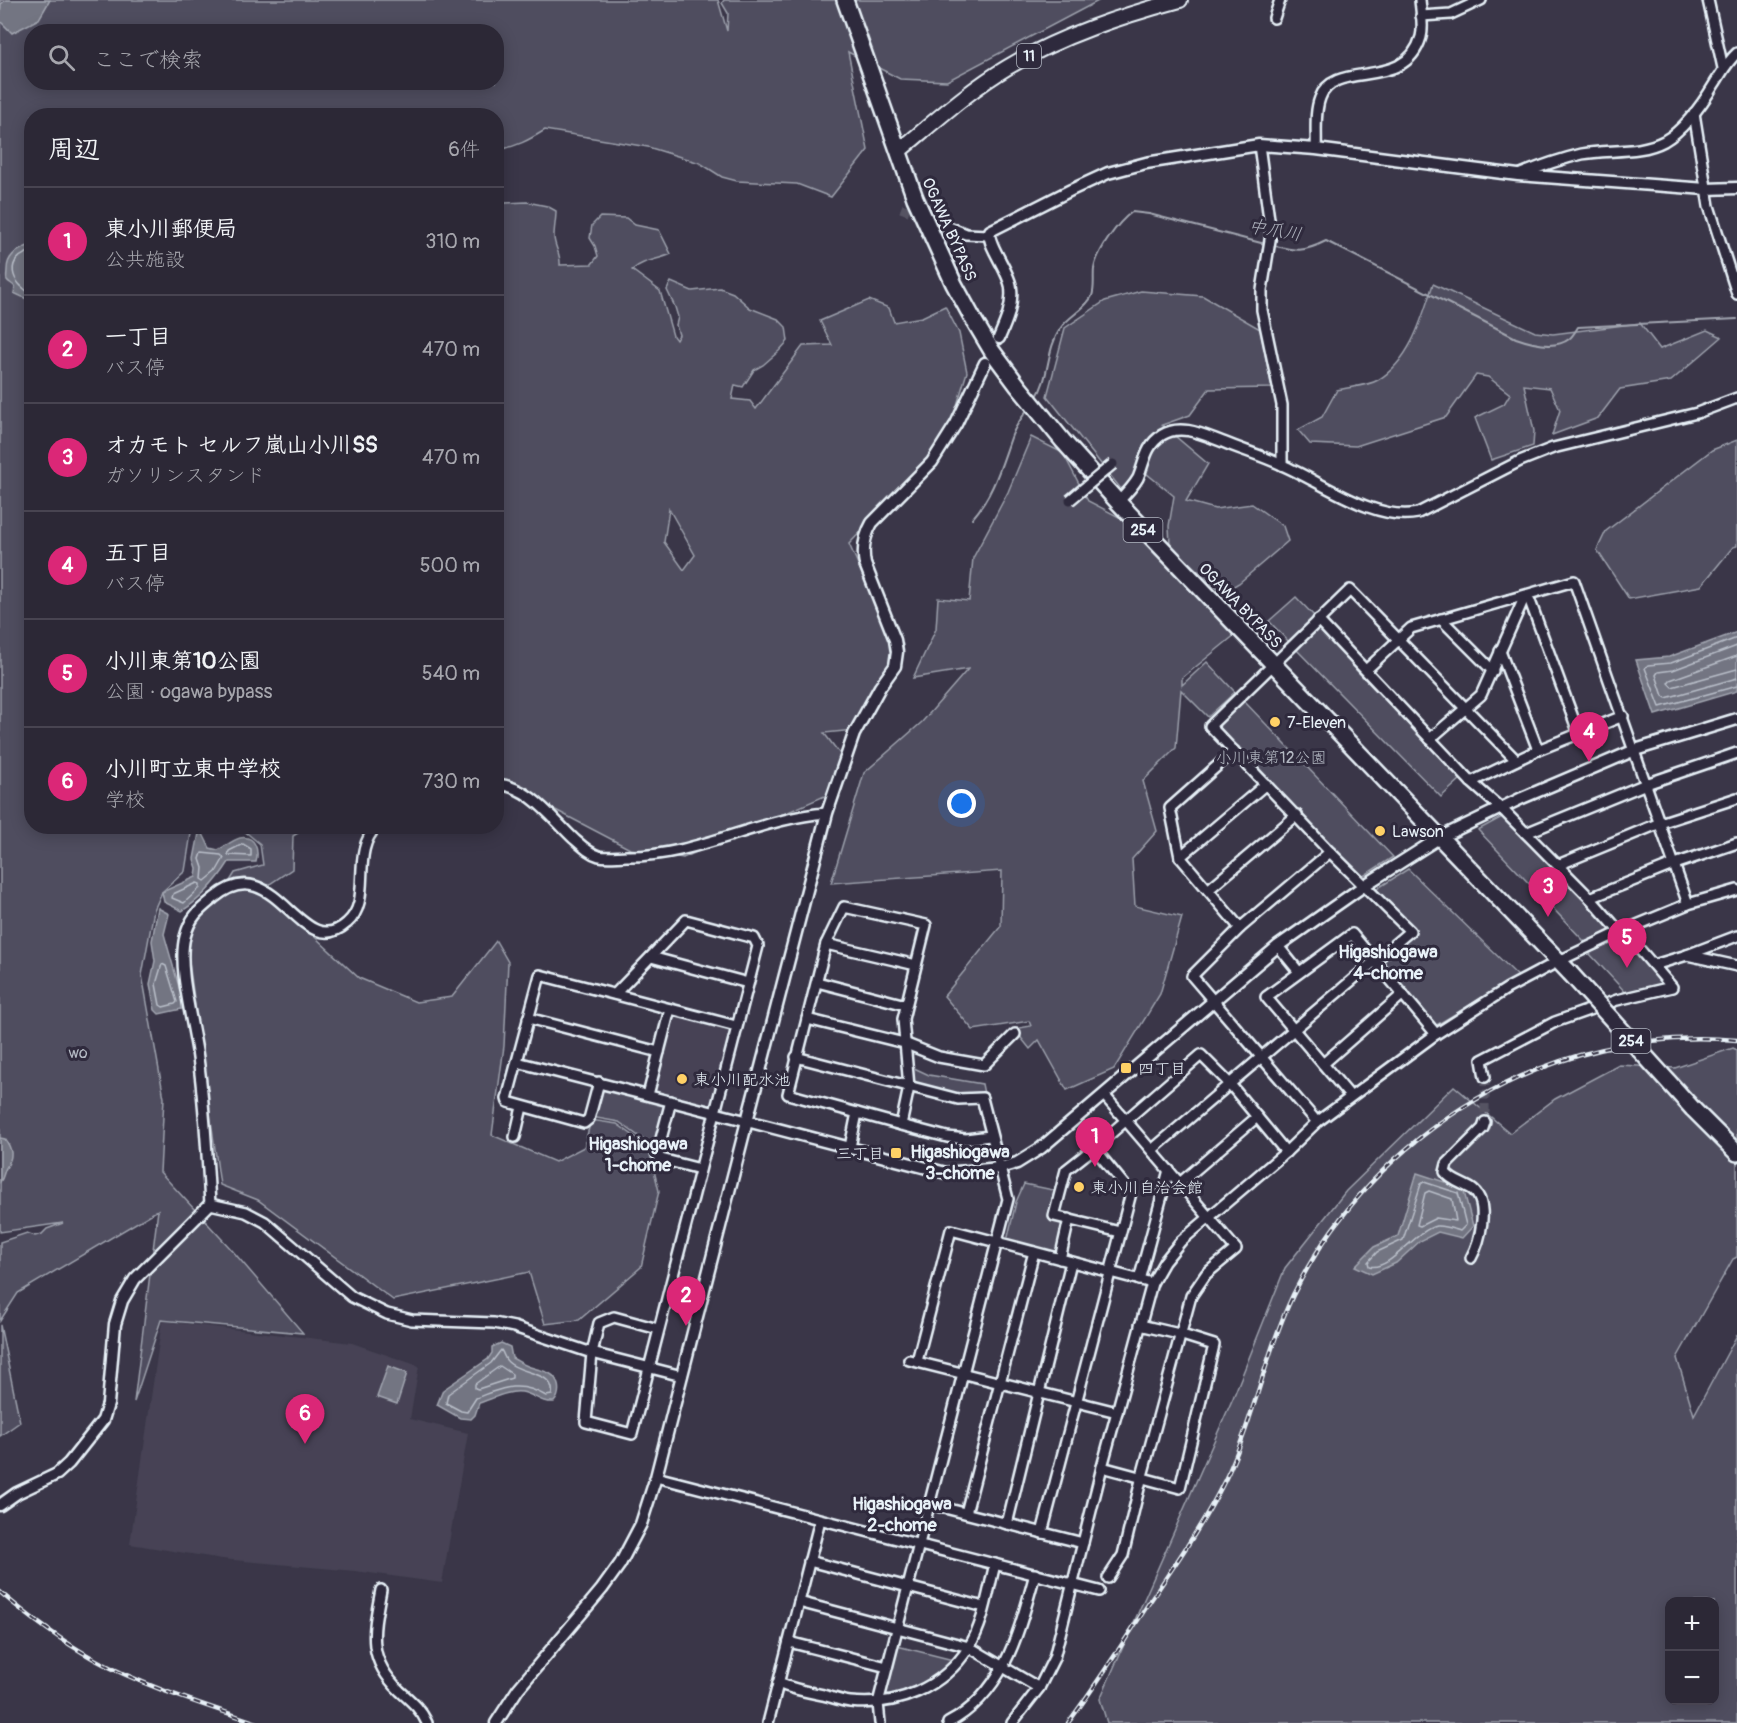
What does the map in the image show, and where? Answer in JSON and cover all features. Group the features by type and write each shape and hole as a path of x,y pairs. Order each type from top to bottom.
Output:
{"highway":[{"name":"OGAWA BYPASS","path":"845,0 915,198 954,284 992,351 1055,432 1118,502 1559,961 1692,1108 1737,1153"}],"main road":[{"name":"11","path":"899,151 956,104 1008,67 1065,37 1138,11 1180,0"}],"street":[{"path":"1274,18 1280,0"},
{"path":"1317,149 1317,108 1320,96 1327,87 1339,80 1359,74 1378,73 1404,63 1412,55 1421,37 1420,0"},
{"path":"1421,16 1451,14 1481,0"},
{"path":"1708,0 1723,68"},
{"path":"1518,175 1555,161 1584,154 1644,148 1664,141 1694,113 1723,68 1737,53"},
{"path":"1694,113 1709,206 1737,294"},
{"path":"1259,145 1271,234 1262,290 1262,310 1282,405 1282,465"},
{"path":"988,235 996,226 1108,173 1146,163 1259,145 1317,149 1518,175 1706,189 1737,188"},
{"path":"944,225 966,234 988,235"},
{"path":"988,235 1011,286 1009,312 999,338"},
{"path":"496,1723 518,1689 602,1589 620,1564 641,1524 656,1477 826,813 854,734 880,687 895,666 897,652 895,640 865,564 863,553 866,533 878,517 932,462 956,424 985,363"},
{"path":"1118,502 1134,484 1153,442 1163,434 1172,431 1188,430 1282,465 1380,511 1406,515 1418,513 1520,461 1553,448 1697,413 1737,398"},
{"path":"1071,500 1113,464"},
{"path":"1366,670 1412,628 1574,581 1688,904"},
{"path":"1152,1150 1410,931 1330,852 1210,726 1350,590 1516,760"},
{"path":"1430,739 1481,695 1525,596"},
{"path":"1525,596 1530,601 1579,734"},
{"path":"1441,619 1493,671"},
{"path":"1318,620 1471,782 1526,833 1590,898 1672,987 1617,1000 1556,1022 1482,1060 1485,1077"},
{"path":"1500,651 1538,750"},
{"path":"1471,782 1538,750 1623,716"},
{"path":"517,1062 946,1173 1000,1168 1017,1163 1041,1148 1278,946 1365,885 1439,838 1499,809 1635,750 1737,718"},
{"path":"1234,751 1170,808 1180,857 1240,928"},
{"path":"1526,833 1646,784 1737,753"},
{"path":"1180,857 1266,784"},
{"path":"504,786 518,789 540,805 585,849 600,856 647,856 678,852 802,815 826,813"},
{"path":"1558,865 1660,823 1737,798"},
{"path":"1208,891 1297,815"},
{"path":"0,1506 17,1493 57,1474 69,1463 103,1420 108,1404 114,1324 122,1301 135,1279 210,1204 209,1167 198,1059 187,997 183,955 184,939 190,919 218,894 237,885 254,885 267,889 313,929 326,932 339,929 347,924 358,908 364,849 370,834"},
{"path":"1590,898 1675,864 1737,843"},
{"path":"1317,1122 1192,975 1240,928 1330,852"},
{"path":"1012,1723 1039,1688 1054,1658 1102,1467 1152,1283 1164,1262 1181,1241 1350,1096 1436,1034 1508,988 1620,932 1688,904 1737,890"},
{"path":"901,1125 909,1088 903,1044 903,1019 926,925 844,907 826,944 788,1094 901,1125 947,1137 966,1139 990,1136"},
{"path":"615,994 686,920 754,938 757,941 758,946 632,1434 586,1422 592,1353 599,1323 614,1317 658,1329"},
{"path":"1350,1096 1266,997 1299,972 1352,934 1436,1034"},
{"path":"1654,965 1737,936"},
{"path":"826,944 916,965"},
{"path":"1278,946 1299,972"},
{"path":"1687,955 1737,966"},
{"path":"651,957 747,983"},
{"path":"599,1082 589,1119 584,1122 510,1104 507,1099 540,975 736,1026"},
{"path":"817,981 906,1005"},
{"path":"1323,1064 1403,994"},
{"path":"648,1095 670,1009"},
{"path":"528,1018 658,1052"},
{"path":"807,1019 903,1044 939,1057 984,1065 1015,1034"},
{"path":"1120,1232 1054,1216 1066,1170 1201,1054 1229,1083 1286,1152"},
{"path":"796,1057 958,1099 982,1098 1008,1199 886,1667 878,1703 880,1723"},
{"path":"1104,1095 1236,1249 1206,1274 1197,1286 1185,1311 1123,1555 1108,1578"},
{"path":"670,1101 657,1154 661,1159 700,1169"},
{"path":"515,1137 522,1107"},
{"path":"850,1147 858,1113"},
{"path":"1180,1183 1257,1117"},
{"path":"1471,1258 1482,1228 1479,1197 1473,1190 1449,1178 1445,1172 1447,1164 1483,1128 1485,1122"},
{"path":"1042,1533 1131,1193 1094,1148"},
{"path":"1139,1280 1169,1170"},
{"path":"210,1204 246,1212 265,1222 352,1297 387,1314 412,1320 494,1323 514,1327 592,1353 682,1376"},
{"path":"1060,1259 1070,1219"},
{"path":"1117,1412 913,1360 951,1230 1152,1283"},
{"path":"966,1513 1034,1252"},
{"path":"1006,1524 1071,1262"},
{"path":"1102,1467 1180,1488 1214,1345 1140,1325"},
{"path":"656,1477 1099,1592"},
{"path":"929,1504 1083,1543"},
{"path":"768,1723 820,1520"},
{"path":"808,1561 984,1607"},
{"path":"778,1683 848,1702 878,1703 904,1698 929,1687 949,1671 969,1647 978,1628 995,1564"},
{"path":"948,1723 974,1704 992,1685 1004,1667 1018,1635 1035,1574"},
{"path":"381,1590 374,1627 374,1649 379,1665 392,1683 423,1713 427,1723"},
{"path":"799,1602 969,1647 1039,1688"},
{"path":"789,1642 886,1667"}],"shaded area":[{"path":"677,1014 728,1027 731,1032 712,1104 708,1106 654,1093 652,1090 671,1017"},
{"path":"162,1321 352,1343 419,1366 410,1419 468,1433 442,1583 355,1571 222,1559 130,1544"}],"green space":[{"name":"wo","path":"0,0 718,0 727,31 728,13 722,3 724,0 1100,0 947,81 900,79 848,52 868,150 831,197 797,184 737,181 722,177 700,163 648,147 545,130 522,143 504,148 504,108 24,108 24,834 191,834 185,871 162,892 154,910 142,975 164,1098 160,1172 231,1249 303,1333 161,1320 134,1402 158,1210 18,1293 0,1321 0,1242 27,1233 35,1236 42,1234 47,1229 63,1223 0,1232"},
{"path":"527,202 547,206 556,211 554,236 560,265 592,264 598,256 590,238 592,225 600,217 626,218 635,225 659,230 671,254 646,262 632,270 660,291 676,340 679,335 676,325 678,317 667,290 671,282 692,291 720,288 733,293 750,308 778,319 786,327 788,341 763,365 754,370 743,387 735,385 732,399 750,401 756,409 803,346 832,345 820,321 869,300 889,308 894,322 922,317 945,306 959,333 967,372 945,445 849,544 885,625 895,658 854,730 824,733 846,762 827,795 683,858 630,849 504,780 504,203","holes":["669,509 695,555 684,570 664,542"]},
{"path":"1433,284 1535,332 1553,334 1640,323 1660,349 1707,330 1722,337 1671,381 1620,389 1598,418 1552,435 1560,410 1550,388 1524,385 1534,431 1533,446 1491,460 1475,418 1504,404 1510,394 1488,377 1476,375 1446,417 1356,446 1310,444 1298,430 1322,417 1337,390 1374,382 1389,372 1399,361 1414,337"},
{"path":"1141,291 1203,296 1260,329 1272,388 1209,389 1190,415 1162,425 1208,464 1186,501 1215,509 1252,504 1283,526 1288,541 1239,583 1222,593 1170,545 1169,526 1174,496 1147,474 1121,489 1047,396 1065,328 1105,301"},
{"path":"1031,437 1063,453 1088,501 1127,521 1236,634 1182,678 1182,685 1207,662 1235,692 1208,717 1181,690 1176,748 1143,781 1157,831 1132,859 1135,906 1182,917 1160,994 1114,1069 1067,1090 1039,1040 1030,1049 1014,1029 1031,1026 1029,1021 973,1030 944,996 1001,926 1002,871 831,883 864,773 922,722 968,669 913,678 936,629 938,598 969,601 973,558 1008,492"},
{"path":"1737,440 1737,546 1733,547 1701,586 1629,599 1597,550 1606,531 1712,450"},
{"path":"1296,597 1316,618 1290,643 1269,621"},
{"path":"1314,628 1320,628 1355,664 1356,670 1461,779 1441,797 1294,647"},
{"name":"小川東第12公園","path":"1242,699 1393,857 1362,877 1218,729 1218,725"},
{"path":"1502,817 1506,818 1612,927 1611,930 1585,942 1478,830"},
{"path":"248,834 296,834 293,836 292,869 267,886 301,924 359,978 416,1002 452,997 496,941 508,962 504,1046 492,1135 555,1162 584,1147 591,1120 617,1124 648,1146 659,1191 641,1267 579,1320 545,1324 529,1272 393,1300 258,1200 220,1185 188,955 193,925 203,907 217,902 235,873 263,865 260,844"},
{"path":"1408,869 1518,976 1435,1026 1381,961 1415,931 1375,890"},
{"path":"1622,939 1666,986 1628,995 1589,953"},
{"path":"1733,1048 1737,1050 1737,1257 1733,1259 1677,1358 1694,1415 1737,1335 1737,1723 1107,1723 1100,1699 1233,1398 1285,1268 1346,1191 1454,1086 1510,1133 1555,1099 1619,1065 1675,1068"},
{"path":"912,1067 929,1075 982,1084 984,1094 958,1095 915,1084"},
{"path":"604,1089 663,1104 665,1107 655,1148 619,1122 591,1117 598,1091"},
{"path":"1024,1184 1058,1191 1051,1217 1066,1222 1057,1255 1007,1241 1016,1202"},
{"path":"0,1325 20,1422 0,1436"},
{"path":"897,1646 953,1660 922,1686 903,1694 884,1695"}],"water":[{"path":"6,0 50,0 39,19 24,24 24,27 12,33 0,21 1,4"},
{"path":"24,248 24,298 14,293 15,287 7,278 7,265 16,252"},
{"path":"1737,632 1737,691 1655,715 1636,660 1669,657"},
{"path":"199,834 203,834 210,848 218,850 234,840 250,839 257,853 256,862 229,862 208,889 182,911 164,902 162,892 196,877 197,868 194,859"},
{"path":"158,908 169,914 164,934 183,1001 182,1009 159,1014 155,1010 150,984 155,961 152,941"},
{"path":"0,1138 5,1139 11,1154 0,1182"},
{"path":"1417,1173 1463,1188 1473,1226 1462,1238 1438,1232 1420,1241 1396,1263 1372,1274 1355,1266 1374,1247 1398,1236"},
{"path":"501,1343 510,1347 512,1358 549,1373 555,1378 559,1390 554,1402 522,1392 511,1392 479,1403 471,1419 460,1418 437,1405 443,1390 488,1359 492,1353 492,1347"},
{"path":"388,1366 407,1373 397,1404 377,1397"}],"waterway":[{"name":"中爪川","path":"1036,398 1044,381 1050,355 1060,329 1089,301 1092,296 1094,269 1099,254 1115,230 1132,212 1149,214 1265,244"},
{"name":"中爪川","path":"1271,245 1299,250 1311,248 1326,241 1516,338 1535,343 1550,345 1563,342 1570,338 1578,327 1737,319"},
{"name":"中爪川","path":"972,519 986,500 1014,431 1029,407"}],"tunnel":[{"path":"901,208 944,225"},
{"path":"1485,1077 1485,1122"}],"railway":[{"path":"1068,1723 1110,1663 1208,1512 1235,1457 1283,1317 1293,1295 1328,1236 1371,1183 1421,1137 1476,1099 1537,1070 1601,1049 1668,1039 1737,1040"},
{"path":"0,1592 57,1636 113,1669 174,1694 257,1723"}],"place":[{"name":"7-Eleven","path":"1275,722"},
{"name":"五丁目","path":"1589,762"},
{"name":"Lawson","path":"1380,831"},
{"name":"オカモト セルフ嵐山小川SS","path":"1548,917"},
{"name":"小川東第10公園","path":"1627,968"},
{"name":"四丁目","path":"1126,1068"},
{"name":"東小川配水池","path":"682,1079"},
{"name":"三丁目","path":"896,1153"},
{"name":"東小川郵便局","path":"1095,1167"},
{"name":"東小川自治会館","path":"1079,1187"},
{"name":"一丁目","path":"686,1326"},
{"name":"小川町立東中学校","path":"305,1444"}],"district":[{"name":"Higashiogawa 4-chome","path":"1388,962"},
{"name":"Higashiogawa 1-chome","path":"638,1154"},
{"name":"Higashiogawa 3-chome","path":"960,1162"},
{"name":"Higashiogawa 2-chome","path":"902,1514"}]}
